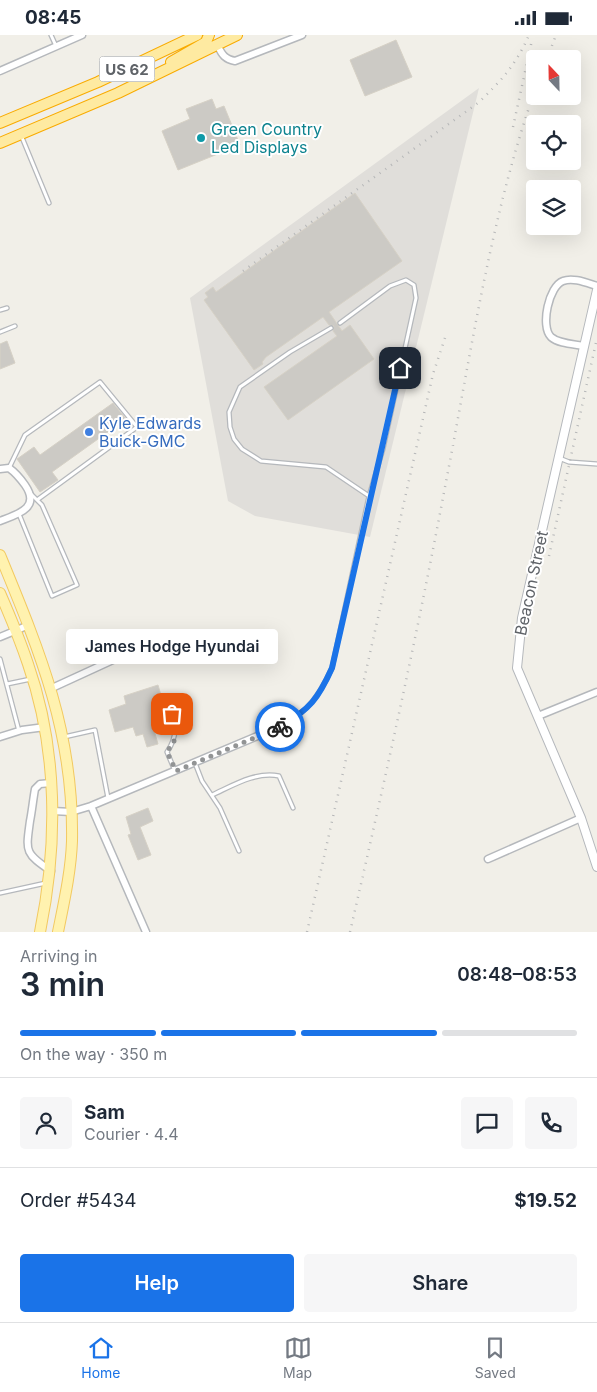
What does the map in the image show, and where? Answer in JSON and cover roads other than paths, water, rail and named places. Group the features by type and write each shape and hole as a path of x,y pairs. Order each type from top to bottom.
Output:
{"highway":[{"name":"US 62","path":"0,123 98,82 197,35"},
{"path":"139,83 206,41 209,35"},
{"path":"218,46 216,41 220,35"},
{"name":"US 62","path":"0,143 139,83 218,46 237,35"}],"main road":[{"path":"0,555 29,625 52,688 63,737 71,812 72,843 58,932"},
{"path":"0,593 16,631 45,727 53,811 51,871 40,932"}],"street":[{"path":"0,71 82,35"},
{"path":"218,46 222,55 235,61 302,35"},
{"path":"584,346 559,342 550,336 545,326 548,305 556,287 562,281 574,280 597,288"},
{"name":"Beacon Street","path":"597,288 522,618 517,657 517,668 581,818 597,867"},
{"path":"0,469 9,468 16,473 30,493 30,502 26,509 0,521"},
{"path":"0,637 29,625"},
{"path":"52,688 126,654"},
{"path":"538,716 597,692"},
{"path":"0,737 45,727"},
{"path":"53,811 71,812 91,806 267,732"},
{"path":"51,783 44,783 35,789 26,842 28,852 51,871"},
{"path":"91,806 146,932"},
{"path":"488,859 581,818"}],"lane":[{"path":"51,35 56,47"},
{"path":"20,134 49,203"},
{"path":"267,732 304,713 321,693 332,668 369,496 383,449 416,298 414,285 406,280 390,286 340,323"},
{"path":"0,310 7,308"},
{"path":"0,332 15,326"},
{"path":"331,328 290,352 240,387 229,412 230,427 234,439 242,449 261,461 326,467 369,496"},
{"path":"9,468 25,435 100,382 137,427 37,500"},
{"path":"558,458 568,462 597,464"},
{"path":"18,514 52,595 77,585 42,505 30,493"},
{"path":"0,659 20,732"},
{"path":"8,684 32,679"},
{"path":"170,703 175,724 174,741 167,752 176,771"},
{"path":"63,737 95,730 109,799"},
{"path":"195,763 220,808 239,851"},
{"path":"212,795 251,777 279,776 293,808"},
{"path":"0,893 49,882"}],"railway":[{"path":"243,271 478,103 507,72 519,55 529,35"},
{"path":"550,50 556,35"},
{"path":"513,127 532,40"},
{"path":"350,932 423,599 483,287 506,187 530,105"},
{"path":"307,932 433,374 445,338"},
{"path":"549,556 597,338"}],"place":[{"name":"Green Country Led Displays","path":"201,138"},
{"name":"Kyle Edwards Buick-GMC","path":"89,432"},
{"name":"James Hodge Hyundai","path":"172,714"}]}
